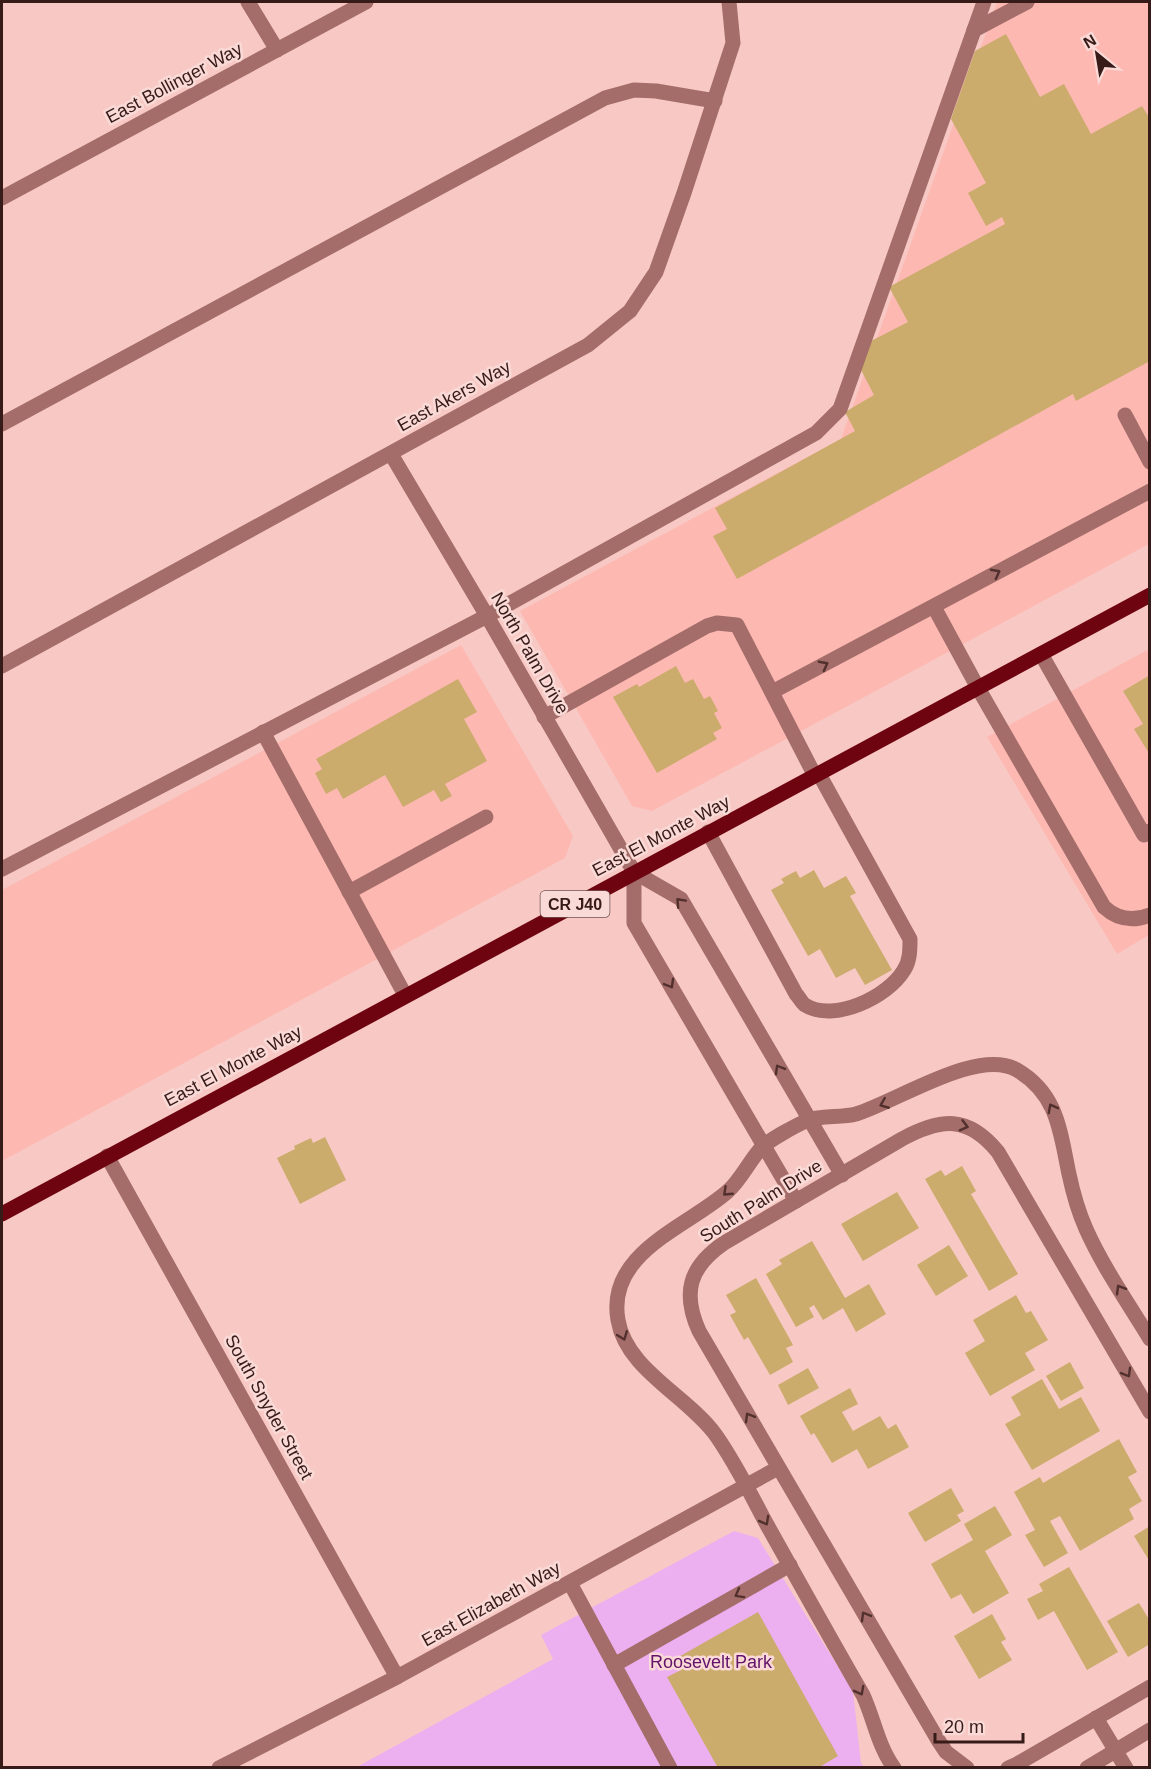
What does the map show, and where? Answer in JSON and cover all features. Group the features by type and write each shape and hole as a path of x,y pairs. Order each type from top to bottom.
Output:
{"main road":[{"name":"East El Monte Way","path":"2,1214 1149,595"}],"street":[{"path":"248,2 277,50"},
{"name":"East Bollinger Way","path":"2,198 366,2"},
{"name":"East Akers Way","path":"2,666 588,345 630,311 656,272 733,43 729,2"},
{"path":"2,869 487,616 816,433 840,409 984,2"},
{"path":"974,30 1027,2"},
{"path":"2,424 605,98 634,90 657,91 714,101"},
{"path":"1125,415 1149,462"},
{"name":"North Palm Drive","path":"391,454 634,872"},
{"path":"772,692 1149,491"},
{"path":"934,607 1104,907 1114,916 1128,918 1149,915"},
{"path":"544,717 707,626 717,623 738,625 817,775 910,939 910,955 905,969 896,982 877,995 846,1009 818,1010 804,1004 796,994 708,832"},
{"path":"1041,654 1144,835 1149,831"},
{"path":"263,732 405,995"},
{"path":"349,892 486,817"},
{"path":"796,1202 634,923 634,872 681,899 842,1175"},
{"name":"South Palm Drive","path":"894,1767 880,1744 871,1713 862,1695 728,1455 701,1417 639,1363 622,1337 617,1306 625,1277 647,1249 661,1237 700,1213 730,1190 763,1146 808,1119 852,1115 952,1072 975,1065 995,1063 1013,1068 1028,1078 1042,1091 1053,1108 1059,1124 1074,1196 1085,1226 1149,1339"},
{"name":"South Palm Drive","path":"967,1767 946,1752 938,1740 699,1331 689,1302 690,1286 695,1272 712,1251 902,1139 923,1128 943,1122 961,1124 975,1129 987,1138 998,1152 1149,1412"},
{"name":"South Snyder Street","path":"107,1156 397,1677"},
{"name":"East Elizabeth Way","path":"219,1767 397,1677 778,1468"},
{"path":"614,1665 790,1565"},
{"path":"570,1583 670,1767"},
{"path":"1008,1767 1096,1718 1147,1693"},
{"path":"1096,1718 1126,1767"},
{"path":"1087,1767 1149,1730"}],"shaded area":[{"path":"997,2 1149,2 1149,544 652,811 632,806 520,611 841,439"},
{"path":"461,645 573,836 565,858 2,1161 2,890"},
{"path":"1149,649 1149,935 1117,954 987,737"}],"green space":[{"name":"Roosevelt Park","path":"734,1531 758,1538 853,1691 861,1763 864,1767 355,1768 553,1659 541,1635"}],"building":[{"path":"1006,34 1040,97 1064,84 1091,134 1142,106 1150,119 1150,361 1076,401 1073,394 737,579 713,536 727,529 715,508 855,431 845,412 874,395 861,370 871,341 908,322 889,287 1005,224 1002,217 986,226 968,193 986,183 951,119 975,51"},
{"path":"676,666 685,683 693,679 704,699 710,696 718,711 714,713 722,728 713,733 717,739 657,773 613,697 637,684 639,687"},
{"path":"1150,675 1150,755 1134,729 1143,724 1123,691"},
{"path":"458,679 477,712 464,719 487,761 445,784 452,796 441,802 434,790 403,807 385,775 343,799 337,788 326,794 315,773 322,769 316,759"},
{"path":"814,870 824,888 846,876 856,893 850,896 892,970 865,985 855,968 836,978 820,949 808,956 771,890 784,883 781,879 796,871 800,878"},
{"path":"325,1137 346,1180 300,1204 277,1158 311,1138 313,1143"},
{"path":"962,1166 976,1191 971,1194 1018,1274 989,1291 925,1179 941,1170 945,1176"},
{"path":"897,1192 919,1228 863,1261 841,1224"},
{"path":"812,1241 845,1298 869,1284 886,1314 856,1332 843,1308 823,1320 814,1305 809,1308 814,1317 796,1327 766,1274 782,1264 779,1260"},
{"path":"949,1245 968,1276 936,1296 917,1265"},
{"path":"756,1278 793,1345 786,1348 793,1362 770,1375 748,1337 744,1340 730,1315 736,1312 726,1295"},
{"path":"1016,1295 1026,1313 1031,1311 1048,1340 1025,1353 1035,1370 990,1396 965,1353 985,1341 973,1320"},
{"path":"1070,1362 1084,1388 1061,1401 1046,1376"},
{"path":"808,1368 819,1388 788,1405 778,1385"},
{"path":"1042,1379 1059,1409 1081,1397 1100,1431 1032,1470 1005,1424 1021,1415 1011,1397"},
{"path":"850,1388 858,1404 842,1412 853,1431 880,1416 888,1429 896,1424 909,1447 868,1469 857,1449 832,1463 814,1433 811,1435 800,1416"},
{"path":"1119,1439 1137,1472 1128,1477 1142,1501 1129,1509 1134,1519 1080,1551 1060,1516 1050,1521 1068,1553 1044,1567 1025,1535 1035,1530 1014,1492 1040,1477 1043,1483"},
{"path":"951,1488 964,1511 957,1515 961,1521 925,1542 908,1513"},
{"path":"995,1506 1012,1535 985,1551 1009,1593 973,1614 961,1594 951,1599 931,1564 973,1540 964,1524"},
{"path":"1150,1526 1150,1562 1134,1536"},
{"path":"1069,1567 1118,1652 1087,1670 1054,1611 1038,1620 1027,1599 1043,1591 1039,1584"},
{"path":"1139,1603 1150,1621 1150,1644 1128,1657 1107,1621"},
{"path":"758,1612 838,1756 818,1768 718,1768 667,1677 681,1670 675,1659"},
{"path":"992,1614 1006,1639 1001,1642 1012,1660 979,1679 954,1636"}]}
